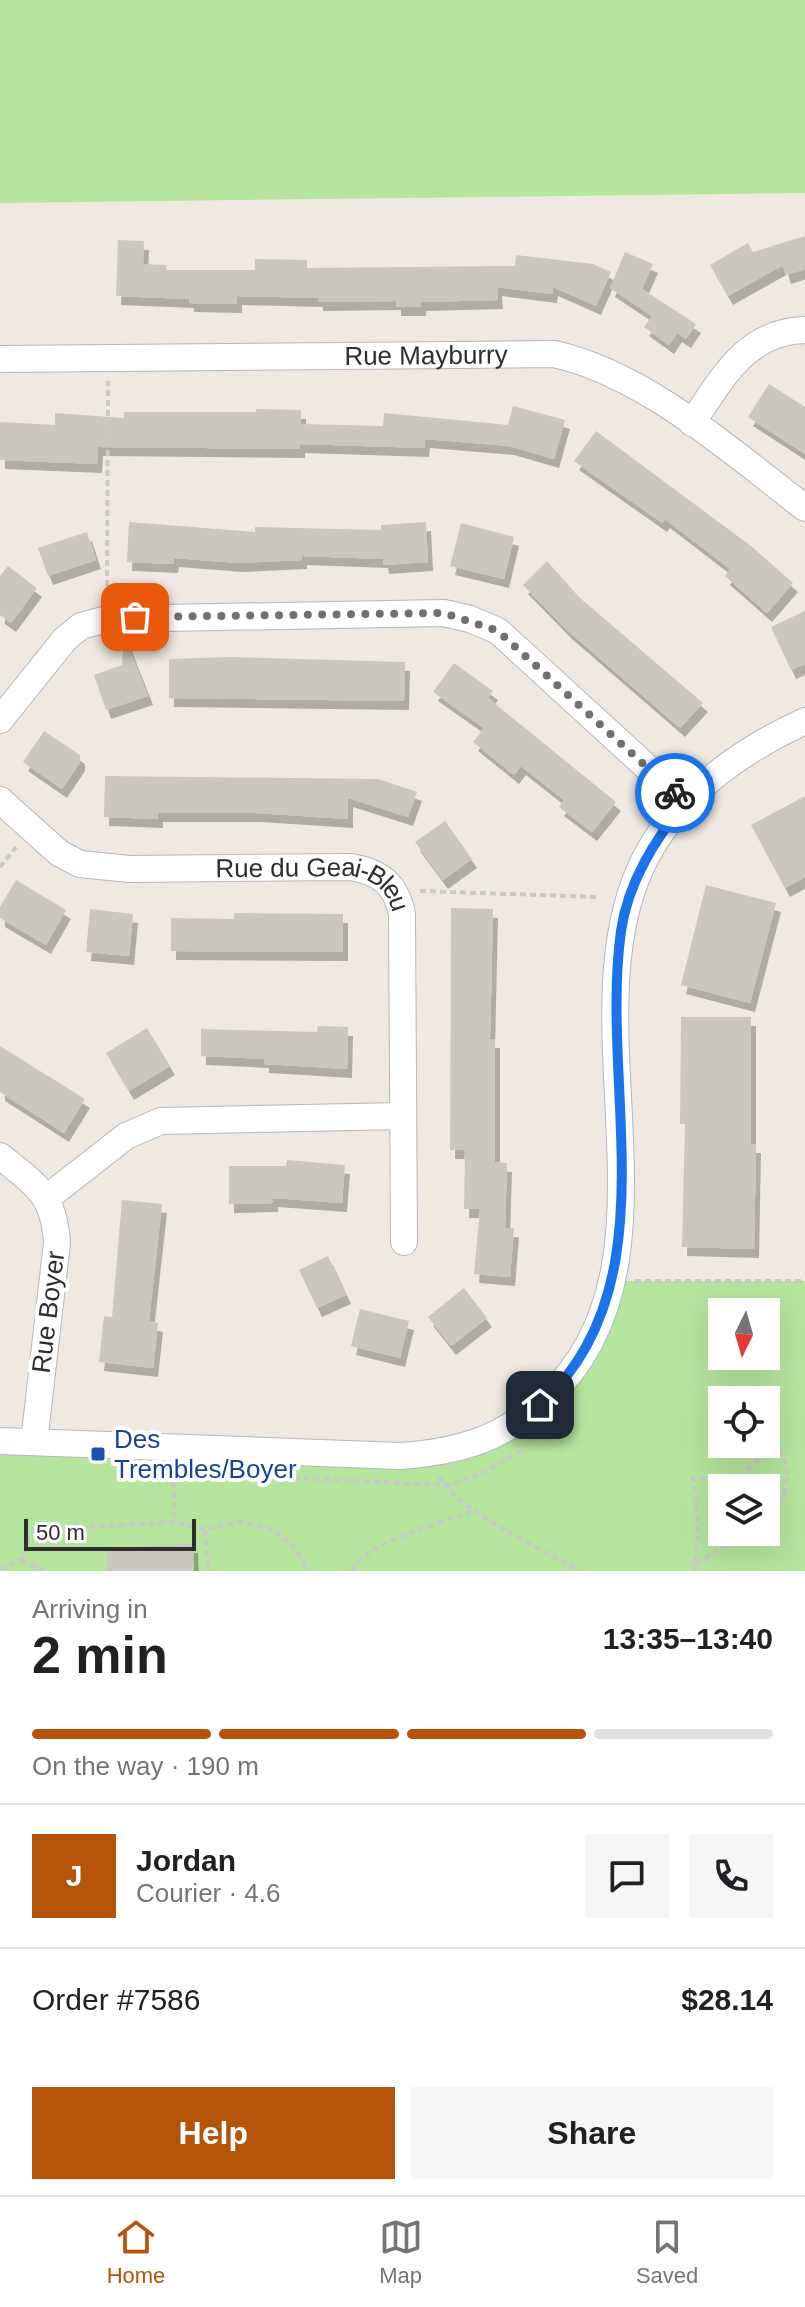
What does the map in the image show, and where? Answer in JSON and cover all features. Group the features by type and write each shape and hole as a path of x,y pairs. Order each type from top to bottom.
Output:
{"street":[{"path":"692,423 736,359 759,341 805,330"},
{"name":"Rue Mayburry","path":"0,359 554,354 622,378 692,423 805,508"},
{"path":"0,720 65,639 81,626 107,619 444,613 470,619 498,631 685,802"},
{"path":"0,1441 400,1456 435,1454 491,1439 516,1425 561,1385 593,1337 613,1281 619,1220 618,971 621,928 646,856 685,802 758,743 805,721"},
{"name":"Rue du Geai-Bleu","path":"0,800 59,853 80,864 129,869 351,867 372,871 387,880 398,896 402,914 404,1242"},
{"path":"0,1156 48,1197 126,1136 161,1121 403,1116"},
{"name":"Rue Boyer","path":"34,1442 57,1243 56,1221 48,1197"}],"path":[{"path":"107,619 108,358"},
{"path":"409,890 599,897"},
{"path":"613,1281 805,1281"},
{"path":"740,1474 768,1450 779,1450 786,1461 787,1480 780,1503"},
{"path":"435,1454 442,1485 475,1511 580,1571"},
{"path":"172,1469 174,1522"},
{"path":"694,1571 698,1508 693,1477 708,1478"},
{"path":"352,1571 356,1561 392,1540 475,1511"},
{"path":"89,1527 174,1522 205,1529 241,1522 273,1529 294,1547 309,1571"},
{"path":"0,1569 21,1560 35,1526"},
{"path":"205,1529 209,1571"},
{"path":"696,1564 725,1546"},
{"path":"21,1560 46,1571"}],"green space":[{"path":"0,0 805,0 805,193 0,203"},
{"path":"613,1281 805,1281 805,1571 0,1571 0,1441 435,1454 540,1405"}],"building":[{"path":"805,236 805,269 786,275 783,265 728,296 710,265 748,243 753,252"},
{"path":"118,240 144,241 143,264 167,265 166,270 255,270 255,259 307,260 307,268 515,266 516,255 593,264 611,272 596,306 553,287 552,294 497,287 498,300 421,302 421,307 396,307 396,301 318,302 318,298 237,296 237,304 189,303 189,299 116,296"},
{"path":"625,252 653,264 642,289 696,324 686,339 677,333 669,345 644,327 652,316 610,288"},
{"path":"769,384 805,407 805,454 748,417"},
{"path":"513,406 565,420 554,459 509,446 425,439 424,448 300,444 300,449 98,447 97,464 0,460 0,422 55,425 55,413 124,418 124,412 301,410 301,424 383,426 384,413 508,425"},
{"path":"596,431 751,546 793,583 767,613 725,576 730,569 665,519 662,523 574,461"},
{"path":"129,522 255,532 255,527 381,530 381,525 426,522 428,562 384,565 383,559 302,556 302,560 238,563 174,558 173,564 127,562"},
{"path":"461,523 514,537 504,579 450,566"},
{"path":"87,532 96,560 48,576 38,548"},
{"path":"547,561 580,598 703,703 680,728 567,630 523,585"},
{"path":"8,566 37,588 11,623 0,615 0,576"},
{"path":"805,611 805,664 791,670 771,627"},
{"path":"124,635 148,696 106,710 94,675 122,665"},
{"path":"231,657 405,662 404,701 169,698 169,659"},
{"path":"454,663 493,691 488,698 616,802 592,832 559,807 564,800 521,766 514,775 473,742 484,728 433,692"},
{"path":"44,731 80,755 80,762 62,789 23,762"},
{"path":"105,776 378,779 417,792 408,817 348,798 348,819 256,813 158,813 158,819 104,817"},
{"path":"805,796 805,877 785,888 751,825"},
{"path":"445,821 472,859 443,880 415,842"},
{"path":"16,880 66,910 46,945 0,918 0,907"},
{"path":"706,885 776,903 750,1003 681,985"},
{"path":"451,908 493,909 490,1039 495,1039 495,1162 507,1163 505,1228 514,1228 510,1277 474,1274 480,1209 464,1209 465,1150 450,1150"},
{"path":"90,909 133,914 129,956 86,952"},
{"path":"234,913 343,914 343,952 171,951 171,918 234,919"},
{"path":"681,1017 751,1017 751,1144 756,1144 754,1249 682,1247 685,1124 680,1124"},
{"path":"318,1026 348,1027 347,1069 264,1064 264,1059 201,1056 201,1029 317,1032"},
{"path":"147,1028 170,1066 129,1091 106,1053"},
{"path":"0,1046 85,1099 64,1133 0,1092"},
{"path":"287,1160 345,1165 342,1203 273,1198 273,1203 229,1204 229,1166 286,1166"},
{"path":"122,1200 162,1204 149,1321 158,1323 153,1368 99,1362 104,1316 112,1317"},
{"path":"328,1256 346,1295 317,1308 299,1270"},
{"path":"464,1288 487,1318 451,1346 428,1317"},
{"path":"360,1309 409,1321 400,1358 351,1346"},
{"path":"193,1544 194,1571 107,1571 106,1548"}],"way so far":[{"path":"135,617 444,613 470,619 498,631 675,793"}],"place":[{"name":"Des Trembles/Boyer","path":"98,1454"}],"route":[{"path":"540,1405 577,1365 604,1312 613,1281 619,1220 618,971 621,928 646,856 685,802 675,793"}]}
